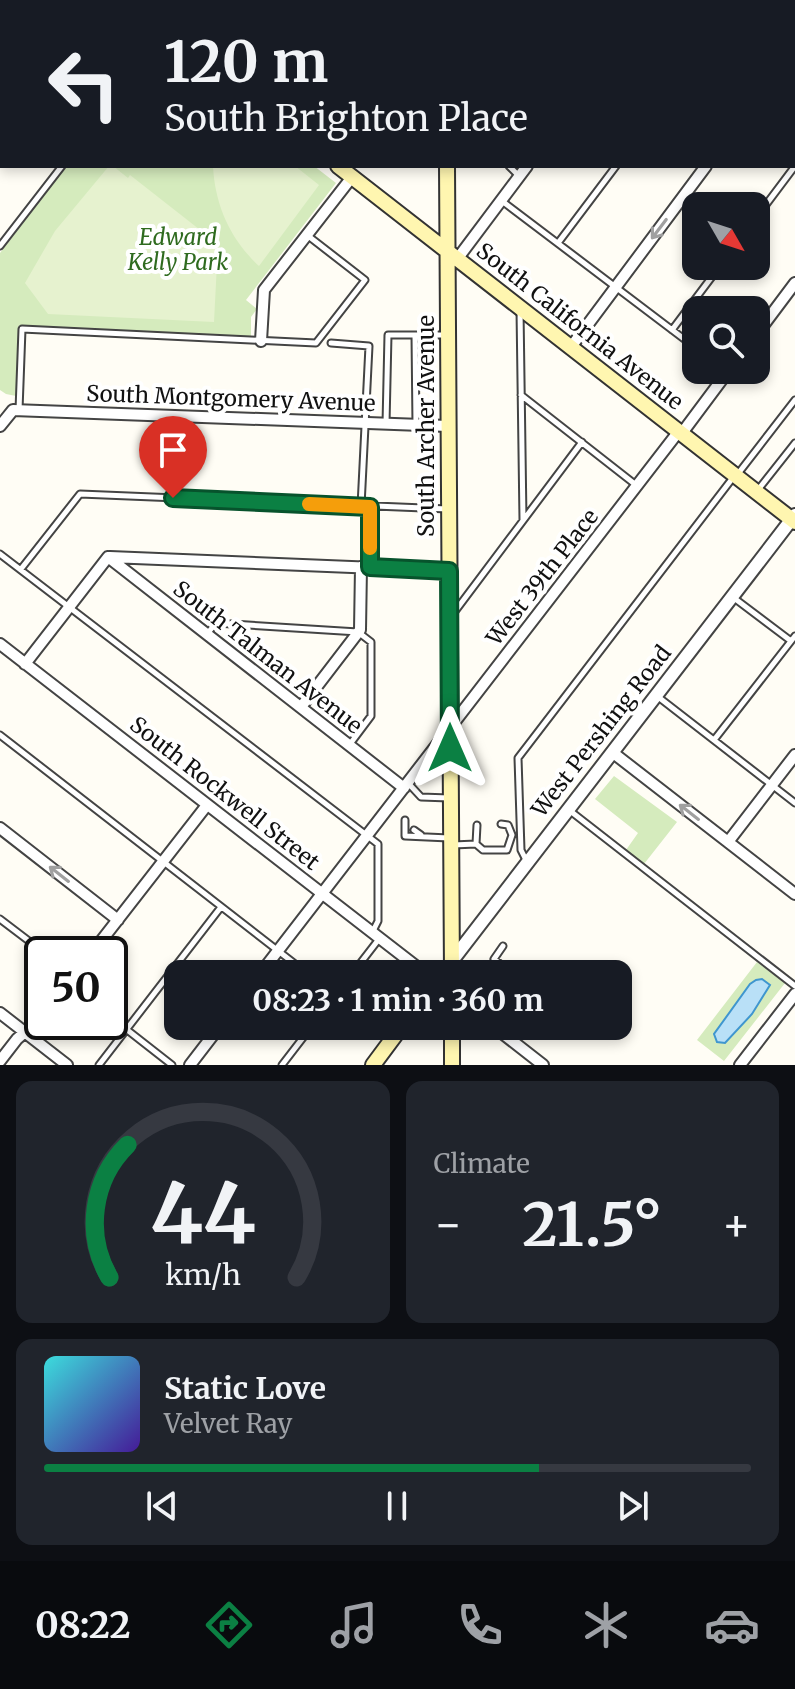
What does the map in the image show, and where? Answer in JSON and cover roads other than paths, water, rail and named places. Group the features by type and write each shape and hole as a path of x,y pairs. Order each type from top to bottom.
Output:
{"main road":[{"name":"South California Avenue","path":"341,168 756,492 794,518"},
{"name":"South Archer Avenue","path":"447,168 453,254 448,335 448,960"},
{"path":"376,1064 392,1040"},
{"path":"452,1040 452,1065"}],"street":[{"path":"453,254 525,168"},
{"path":"571,347 705,168"},
{"path":"261,341 264,290 352,177"},
{"path":"770,316 795,283"},
{"name":"West 39th Place","path":"271,960 718,384"},
{"path":"0,426 16,410"},
{"name":"South Montgomery Avenue","path":"16,410 448,426"},
{"name":"West Pershing Road","path":"455,960 794,518"},
{"path":"25,664 108,557 449,571"},
{"name":"South Talman Avenue","path":"108,557 349,745 406,785"},
{"path":"301,707 358,632 365,567"},
{"name":"South Rockwell Street","path":"0,644 408,960"},
{"path":"612,752 795,894"},
{"path":"728,842 795,755"},
{"path":"105,936 207,805"},
{"path":"0,828 118,920"},
{"path":"740,1065 795,994"},
{"path":"0,1013 24,1031"},
{"path":"0,1061 24,1034"},
{"path":"36,1040 67,1065"},
{"path":"190,1065 209,1040"},
{"path":"508,1040 529,1060 543,1065"}],"lane":[{"path":"0,246 60,168"},
{"path":"511,168 519,176"},
{"path":"558,243 614,168"},
{"path":"770,199 794,168"},
{"path":"501,200 682,338"},
{"path":"16,410 22,329 316,343 365,280 306,235"},
{"path":"672,330 710,280"},
{"path":"520,307 523,521"},
{"path":"386,424 388,335 448,335"},
{"path":"415,335 416,425"},
{"path":"331,343 369,346 361,506"},
{"path":"520,394 637,485"},
{"path":"527,863 521,850 518,758 795,400"},
{"path":"449,619 582,442"},
{"path":"756,492 795,443"},
{"path":"21,569 80,494 449,509"},
{"path":"365,567 370,507"},
{"path":"0,554 378,844 376,935 361,960"},
{"path":"714,740 793,638 732,596"},
{"path":"207,634 216,623 358,632 371,642 371,716 349,745"},
{"path":"656,696 795,803"},
{"path":"0,735 290,960"},
{"path":"406,785 421,801 450,799"},
{"path":"568,810 795,986"},
{"path":"405,820 402,836 421,832 450,841 476,844 483,850 507,850 512,835 508,825 501,824"},
{"path":"476,844 477,825"},
{"path":"128,1026 221,907"},
{"path":"0,919 24,937"},
{"path":"495,960 503,946"},
{"path":"128,1031 172,1065"},
{"path":"99,1065 118,1040"},
{"path":"282,1065 301,1040"}],"water":[{"path":"762,979 770,985 752,1014 725,1043 717,1042 714,1034 750,984"}],"park label":[{"name":"Edward Kelly Park","path":"178,250"}]}
